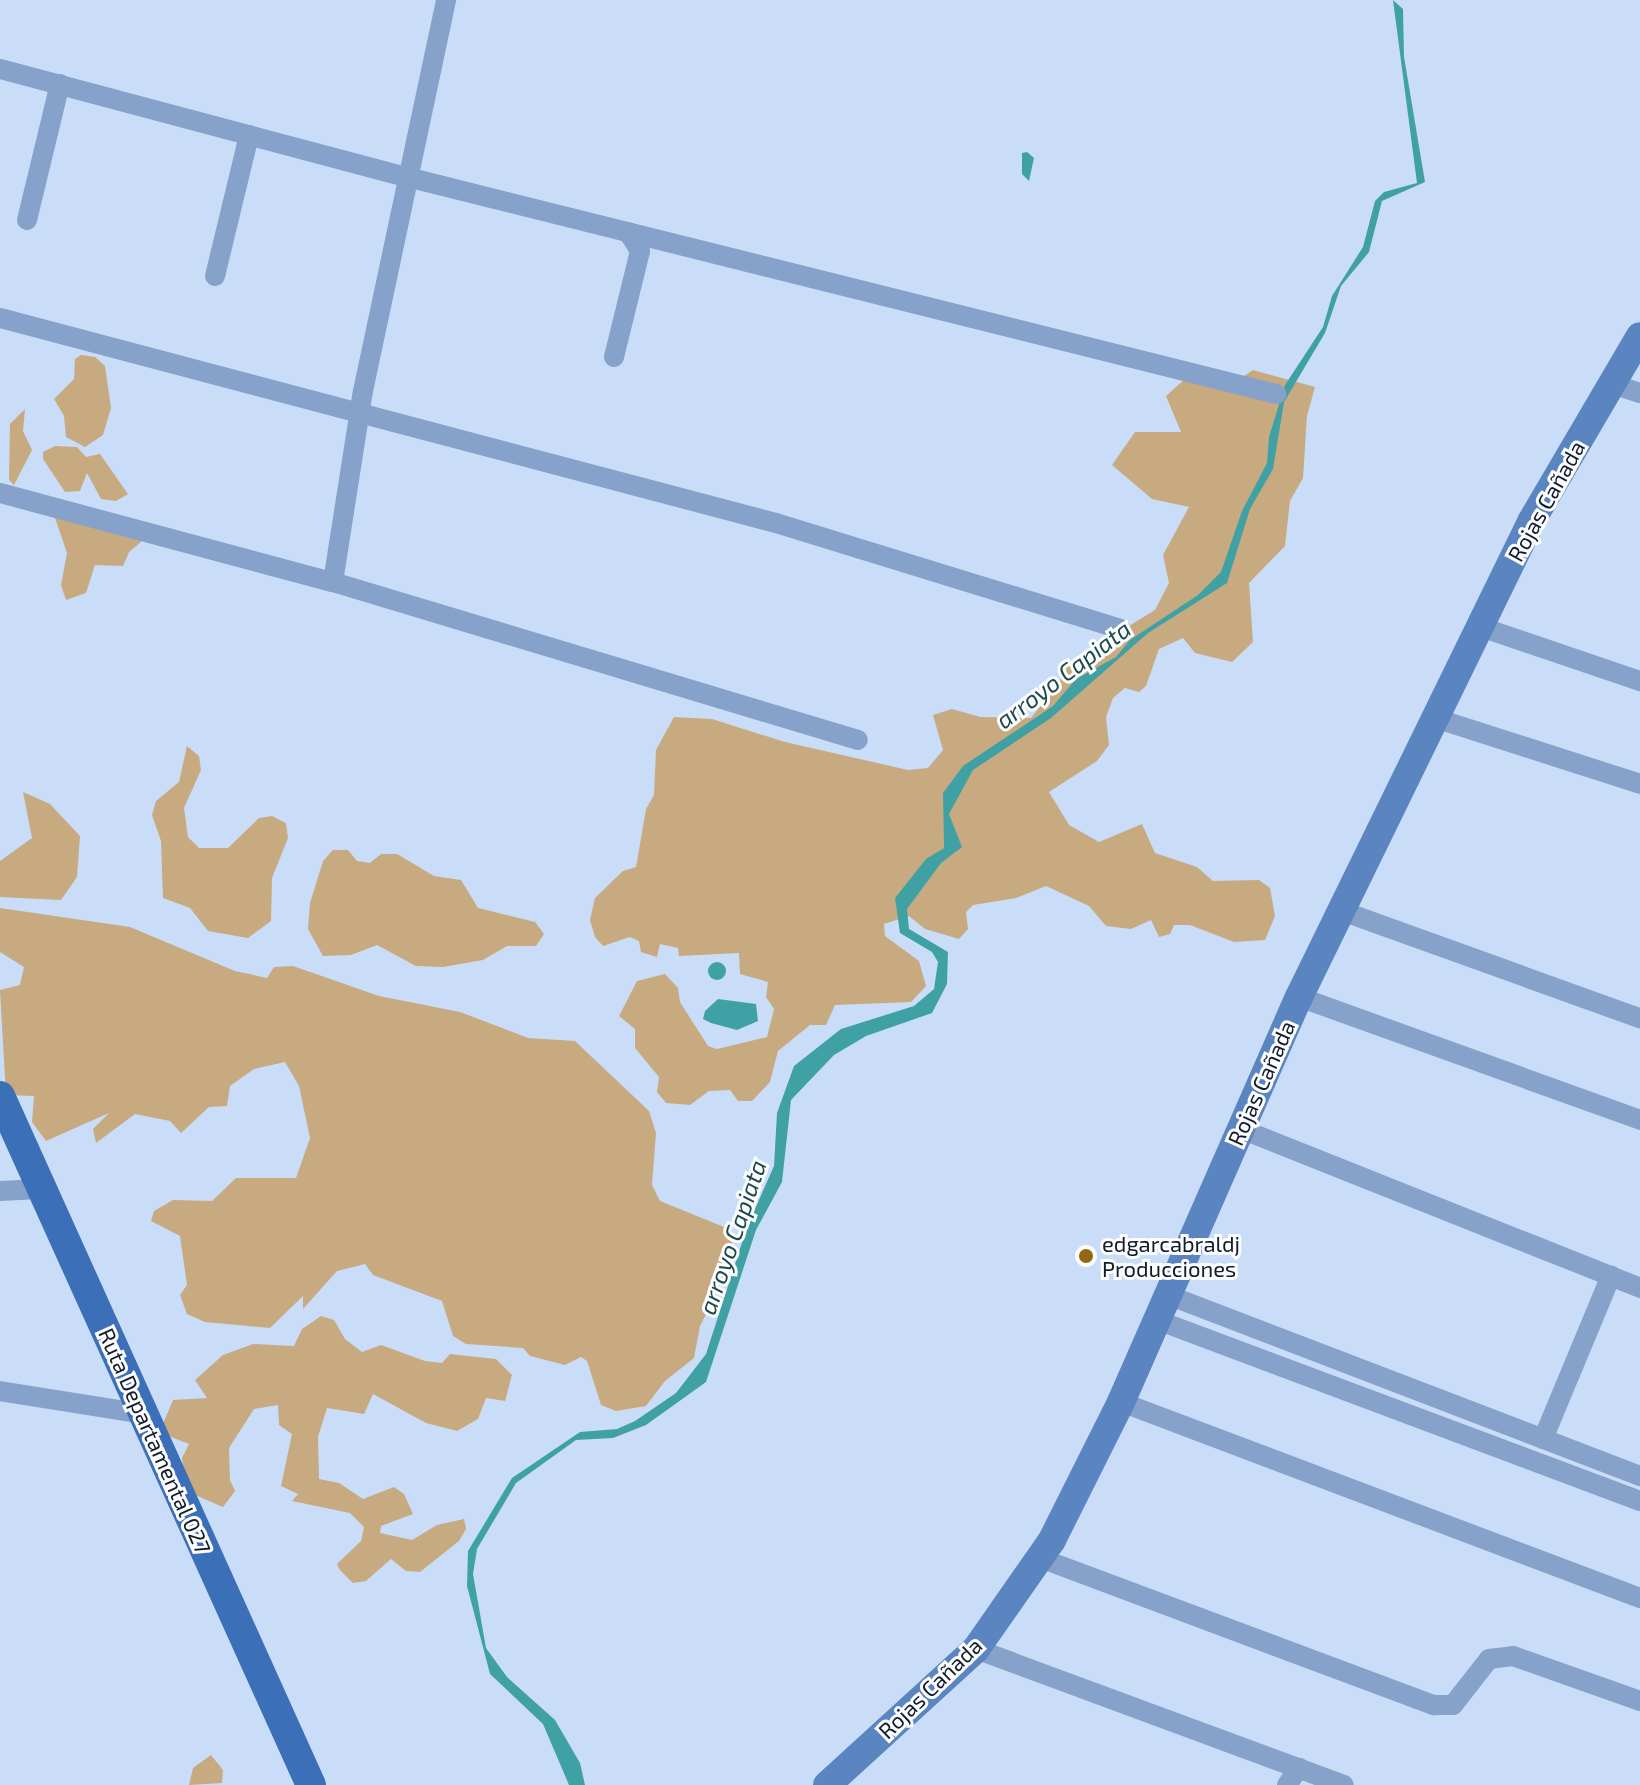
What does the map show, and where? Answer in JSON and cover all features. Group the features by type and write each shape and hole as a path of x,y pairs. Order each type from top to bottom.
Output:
{"main road":[{"name":"Rojas Cañada","path":"827,1785 976,1649 1040,1558 1121,1402 1299,997 1438,719 1532,520 1640,336"},
{"name":"Ruta Departamental 027","path":"0,1096 311,1785"}],"street":[{"path":"333,582 407,177 446,0"},
{"path":"0,69 407,177 1276,394"},
{"path":"27,220 60,84"},
{"path":"215,276 249,135"},
{"path":"614,357 640,251 628,232"},
{"path":"0,318 776,523 1120,629"},
{"path":"1612,384 1640,393"},
{"path":"0,493 333,582 858,740"},
{"path":"1481,627 1640,681"},
{"path":"1438,719 1640,784"},
{"path":"1342,911 1640,1018"},
{"path":"1299,997 1640,1120"},
{"path":"1241,1129 1640,1288"},
{"path":"0,1191 40,1189"},
{"path":"1543,1439 1611,1276"},
{"path":"1162,1307 1543,1439 1640,1476"},
{"path":"1162,1307 1640,1501"},
{"path":"0,1391 143,1414"},
{"path":"1121,1402 1640,1598"},
{"path":"1040,1558 1434,1705 1453,1705 1489,1659 1513,1656 1640,1701"},
{"path":"976,1649 1293,1776 1344,1785"}],"shaded area":[{"path":"1393,0 1403,9 1404,57 1425,182 1382,201 1369,252 1341,286 1325,333 1284,402 1273,469 1250,509 1227,583 1148,633 1051,718 973,770 949,814 962,847 941,863 907,909 909,929 948,952 947,984 932,1013 866,1036 834,1055 791,1100 782,1182 756,1230 706,1382 646,1425 613,1438 576,1440 516,1483 477,1549 473,1574 486,1648 507,1677 555,1720 580,1763 585,1785 569,1785 543,1724 490,1674 467,1586 468,1551 512,1478 580,1432 617,1429 635,1421 676,1393 706,1354 747,1227 774,1166 777,1113 794,1066 841,1029 914,1006 934,989 938,962 932,952 900,933 895,898 926,859 944,848 943,793 963,766 1053,706 1076,679 1116,657 1130,640 1198,595 1221,572 1242,511 1267,463 1269,437 1285,385 1323,327 1332,296 1363,247 1375,201 1384,192 1417,183"},
{"path":"1027,152 1034,158 1029,181 1022,174 1022,153"},
{"path":"81,355 95,357 105,366 111,408 103,435 85,447 66,437 64,416 54,399 74,379 75,359"},
{"path":"1195,370 1238,380 1253,370 1315,387 1307,416 1303,478 1290,501 1285,546 1249,583 1253,642 1232,662 1195,653 1183,638 1159,649 1146,686 1139,692 1125,688 1113,698 1106,717 1109,745 1097,761 1049,792 1069,825 1099,842 1142,824 1155,853 1197,867 1213,881 1259,880 1270,888 1275,916 1265,940 1234,942 1190,925 1174,925 1170,934 1159,937 1151,920 1131,929 1106,926 1089,906 1046,886 1016,898 973,905 966,912 968,929 959,939 925,929 909,916 884,924 885,936 919,961 926,986 911,1002 835,1005 826,1025 810,1025 778,1051 770,1082 752,1101 738,1101 730,1090 709,1091 690,1105 666,1103 657,1092 659,1077 635,1048 635,1029 619,1016 637,981 665,974 678,988 680,1002 708,1046 717,1049 767,1037 774,1009 766,997 768,982 740,974 739,953 679,956 678,948 660,944 657,957 641,952 639,941 630,937 603,946 595,937 590,920 595,898 623,871 636,867 646,809 654,795 656,750 674,717 712,719 785,742 908,770 928,768 943,750 933,715 952,709 980,717 1031,718 1063,676 1064,666 1155,610 1169,583 1163,555 1189,507 1152,499 1112,465 1135,432 1181,432 1166,396"},
{"path":"25,409 23,431 32,450 14,485 9,480 10,424"},
{"path":"55,446 77,447 86,457 100,454 128,494 116,501 101,499 87,473 80,491 65,492 43,459 43,452"},
{"path":"53,512 140,536 141,542 129,552 123,566 95,565 86,593 66,600 61,585 67,553"},
{"path":"187,746 199,756 201,770 184,808 188,837 199,848 228,848 259,818 272,816 286,823 288,838 272,878 271,921 248,938 208,931 190,908 163,898 161,841 152,815 156,801 179,782"},
{"path":"23,792 50,804 80,836 77,877 61,900 0,897 0,861 32,838"},
{"path":"333,850 348,850 357,861 370,863 381,854 397,854 434,876 461,880 478,908 535,922 544,934 536,946 507,946 483,960 443,967 416,966 377,945 351,955 323,956 308,929 310,903 323,861"},
{"path":"0,908 130,927 235,971 267,978 274,967 293,966 379,996 460,1012 528,1038 575,1041 649,1111 656,1133 652,1185 660,1201 729,1229 735,1258 700,1326 694,1358 665,1381 646,1406 616,1411 601,1405 587,1361 581,1357 565,1365 530,1356 523,1348 466,1344 453,1336 442,1301 373,1275 365,1264 337,1271 303,1309 303,1296 270,1328 205,1322 187,1314 180,1295 187,1285 180,1236 151,1221 154,1211 173,1200 212,1201 236,1178 296,1178 310,1138 299,1086 285,1062 254,1069 230,1086 227,1106 209,1107 181,1133 170,1121 135,1114 96,1143 93,1129 109,1113 46,1141 32,1122 34,1096 6,1095 0,990 20,985 24,967 0,952"},
{"path":"713,962 721,962 726,971 724,978 713,980 708,975 708,967"},
{"path":"718,999 756,1004 758,1021 737,1030 703,1019 705,1011"},
{"path":"321,1316 334,1320 345,1339 362,1352 381,1345 425,1361 442,1363 450,1354 496,1359 512,1375 505,1401 486,1398 478,1419 457,1431 426,1423 373,1394 364,1414 327,1408 318,1437 319,1479 339,1483 363,1499 394,1487 404,1494 413,1514 381,1526 380,1533 412,1540 437,1525 464,1519 466,1529 459,1541 420,1572 406,1571 391,1559 366,1581 353,1583 340,1570 337,1564 361,1541 364,1527 350,1513 292,1501 298,1494 281,1486 292,1434 279,1425 278,1405 254,1409 229,1448 230,1480 235,1491 223,1507 186,1491 182,1458 189,1444 171,1437 162,1426 173,1400 207,1398 195,1380 223,1355 253,1344 294,1346 302,1329"},
{"path":"211,1755 223,1770 222,1783 189,1785 193,1768"}],"place":[{"name":"edgarcabraldj Producciones","path":"1086,1256"}],"water label":[{"name":"arroyo Capiata","path":"1063,674"},
{"name":"arroyo Capiata","path":"732,1237"}]}
